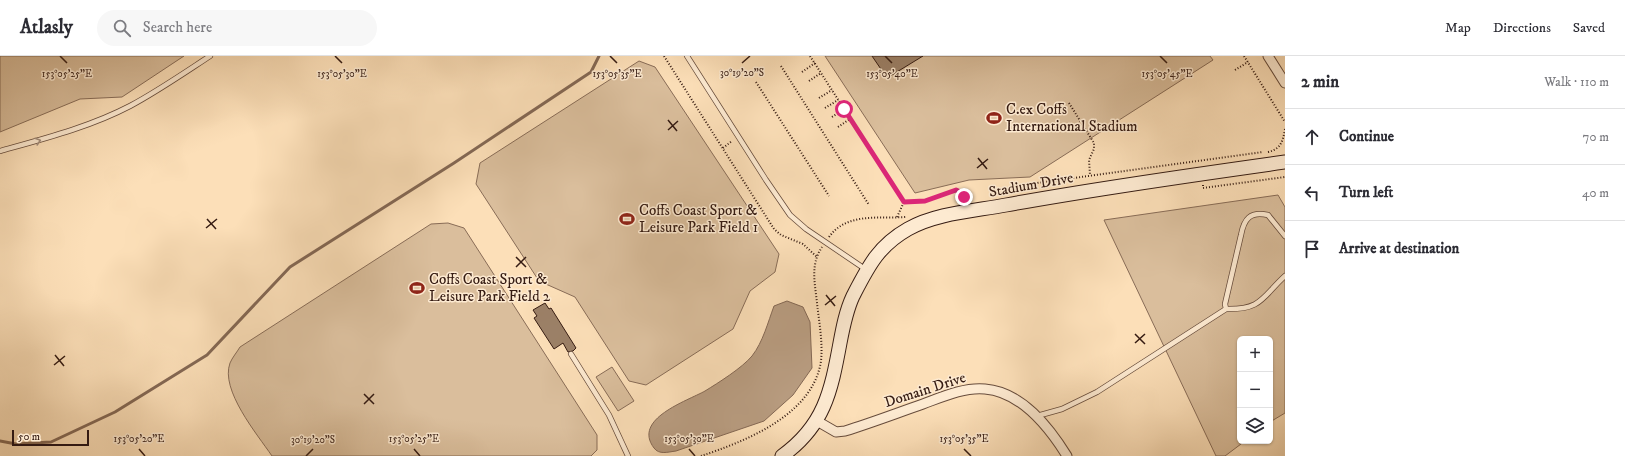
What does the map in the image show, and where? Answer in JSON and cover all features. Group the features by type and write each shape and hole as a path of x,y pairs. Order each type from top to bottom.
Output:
{"main road":[{"name":"Stadium Drive","path":"782,456 796,446 817,421 826,402 834,375 846,316 866,270 882,248 908,229 924,221 1024,202 1285,162"}],"street":[{"path":"1268,56 1285,83"},
{"name":"Domain Drive","path":"817,421 836,432 845,431 971,388 986,389 1012,396 1036,416 1055,436 1067,456"}],"lane":[{"path":"0,151 40,140 98,120 128,107 158,90 210,56"},
{"path":"687,56 773,191 790,215 806,229 866,270"},
{"path":"1226,309 1225,304 1242,229 1247,217 1254,214 1268,215 1285,236"},
{"path":"1036,416 1062,409 1097,392 1226,309 1252,307 1263,300 1285,276"},
{"path":"571,354 609,415 628,456"}],"path":[{"path":"664,56 774,229 781,235 803,244 816,256"},
{"path":"810,56 904,202"},
{"path":"1244,56 1285,122"},
{"path":"1235,70 1248,62"},
{"path":"802,72 814,63"},
{"path":"781,66 869,205"},
{"path":"808,81 821,73"},
{"path":"756,82 829,196"},
{"path":"819,98 832,90"},
{"path":"826,108 838,100"},
{"path":"1069,103 1094,144 1094,149 1089,160 1090,176"},
{"path":"832,118 844,109"},
{"path":"838,127 850,119"},
{"path":"1199,160 1272,151 1282,143 1285,129"},
{"path":"723,148 733,140"},
{"path":"1203,188 1285,177"},
{"path":"904,202 925,201 956,190 962,193 965,201"},
{"path":"897,217 904,202"},
{"path":"701,456 742,442 759,433 801,400 812,386 817,376 821,351 814,273 816,256 820,249"}],"shaded area":[{"path":"0,56 184,56 122,97 80,99 0,132"},
{"name":"C.ex Coffs International Stadium","path":"825,56 1210,56 1213,60 1030,177 969,180 915,193"},
{"name":"Coffs Coast Sport & Leisure Park Field 1","path":"639,61 655,67 779,254 775,272 750,291 733,329 646,385 629,381 575,297 539,281 476,184 480,163"},
{"path":"1278,195 1285,207 1285,413 1273,420 1273,336 1237,336 1237,444 1241,444 1225,456 1216,456 1104,220"},
{"name":"Coffs Coast Sport & Leisure Park Field 2","path":"448,223 464,228 597,435 597,450 591,456 272,456 249,424 230,386 228,374 230,363 240,347 431,224"},
{"path":"787,301 803,307 810,322 812,368 793,395 764,421 676,451 658,452 654,448 649,438 650,428 656,420 664,412 705,391 748,361 759,345 774,306"},
{"path":"612,367 634,401 618,411 596,377"}],"building":[{"path":"872,56 923,56 887,78"},
{"path":"545,303 549,309 551,308 576,348 573,351 568,352 563,343 554,349 534,318 537,316 533,310"}],"waterway":[{"path":"0,441 16,444 51,442 115,412 207,355 290,267 454,163 591,72 599,56"}],"place":[{"name":"C.ex Coffs International Stadium","path":"994,118"},
{"name":"Coffs Coast Sport & Leisure Park Field 1","path":"627,219"},
{"name":"Coffs Coast Sport & Leisure Park Field 2","path":"417,288"}],"route":[{"path":"844,109 904,202 925,201 956,190 963,194 964,197"}]}
